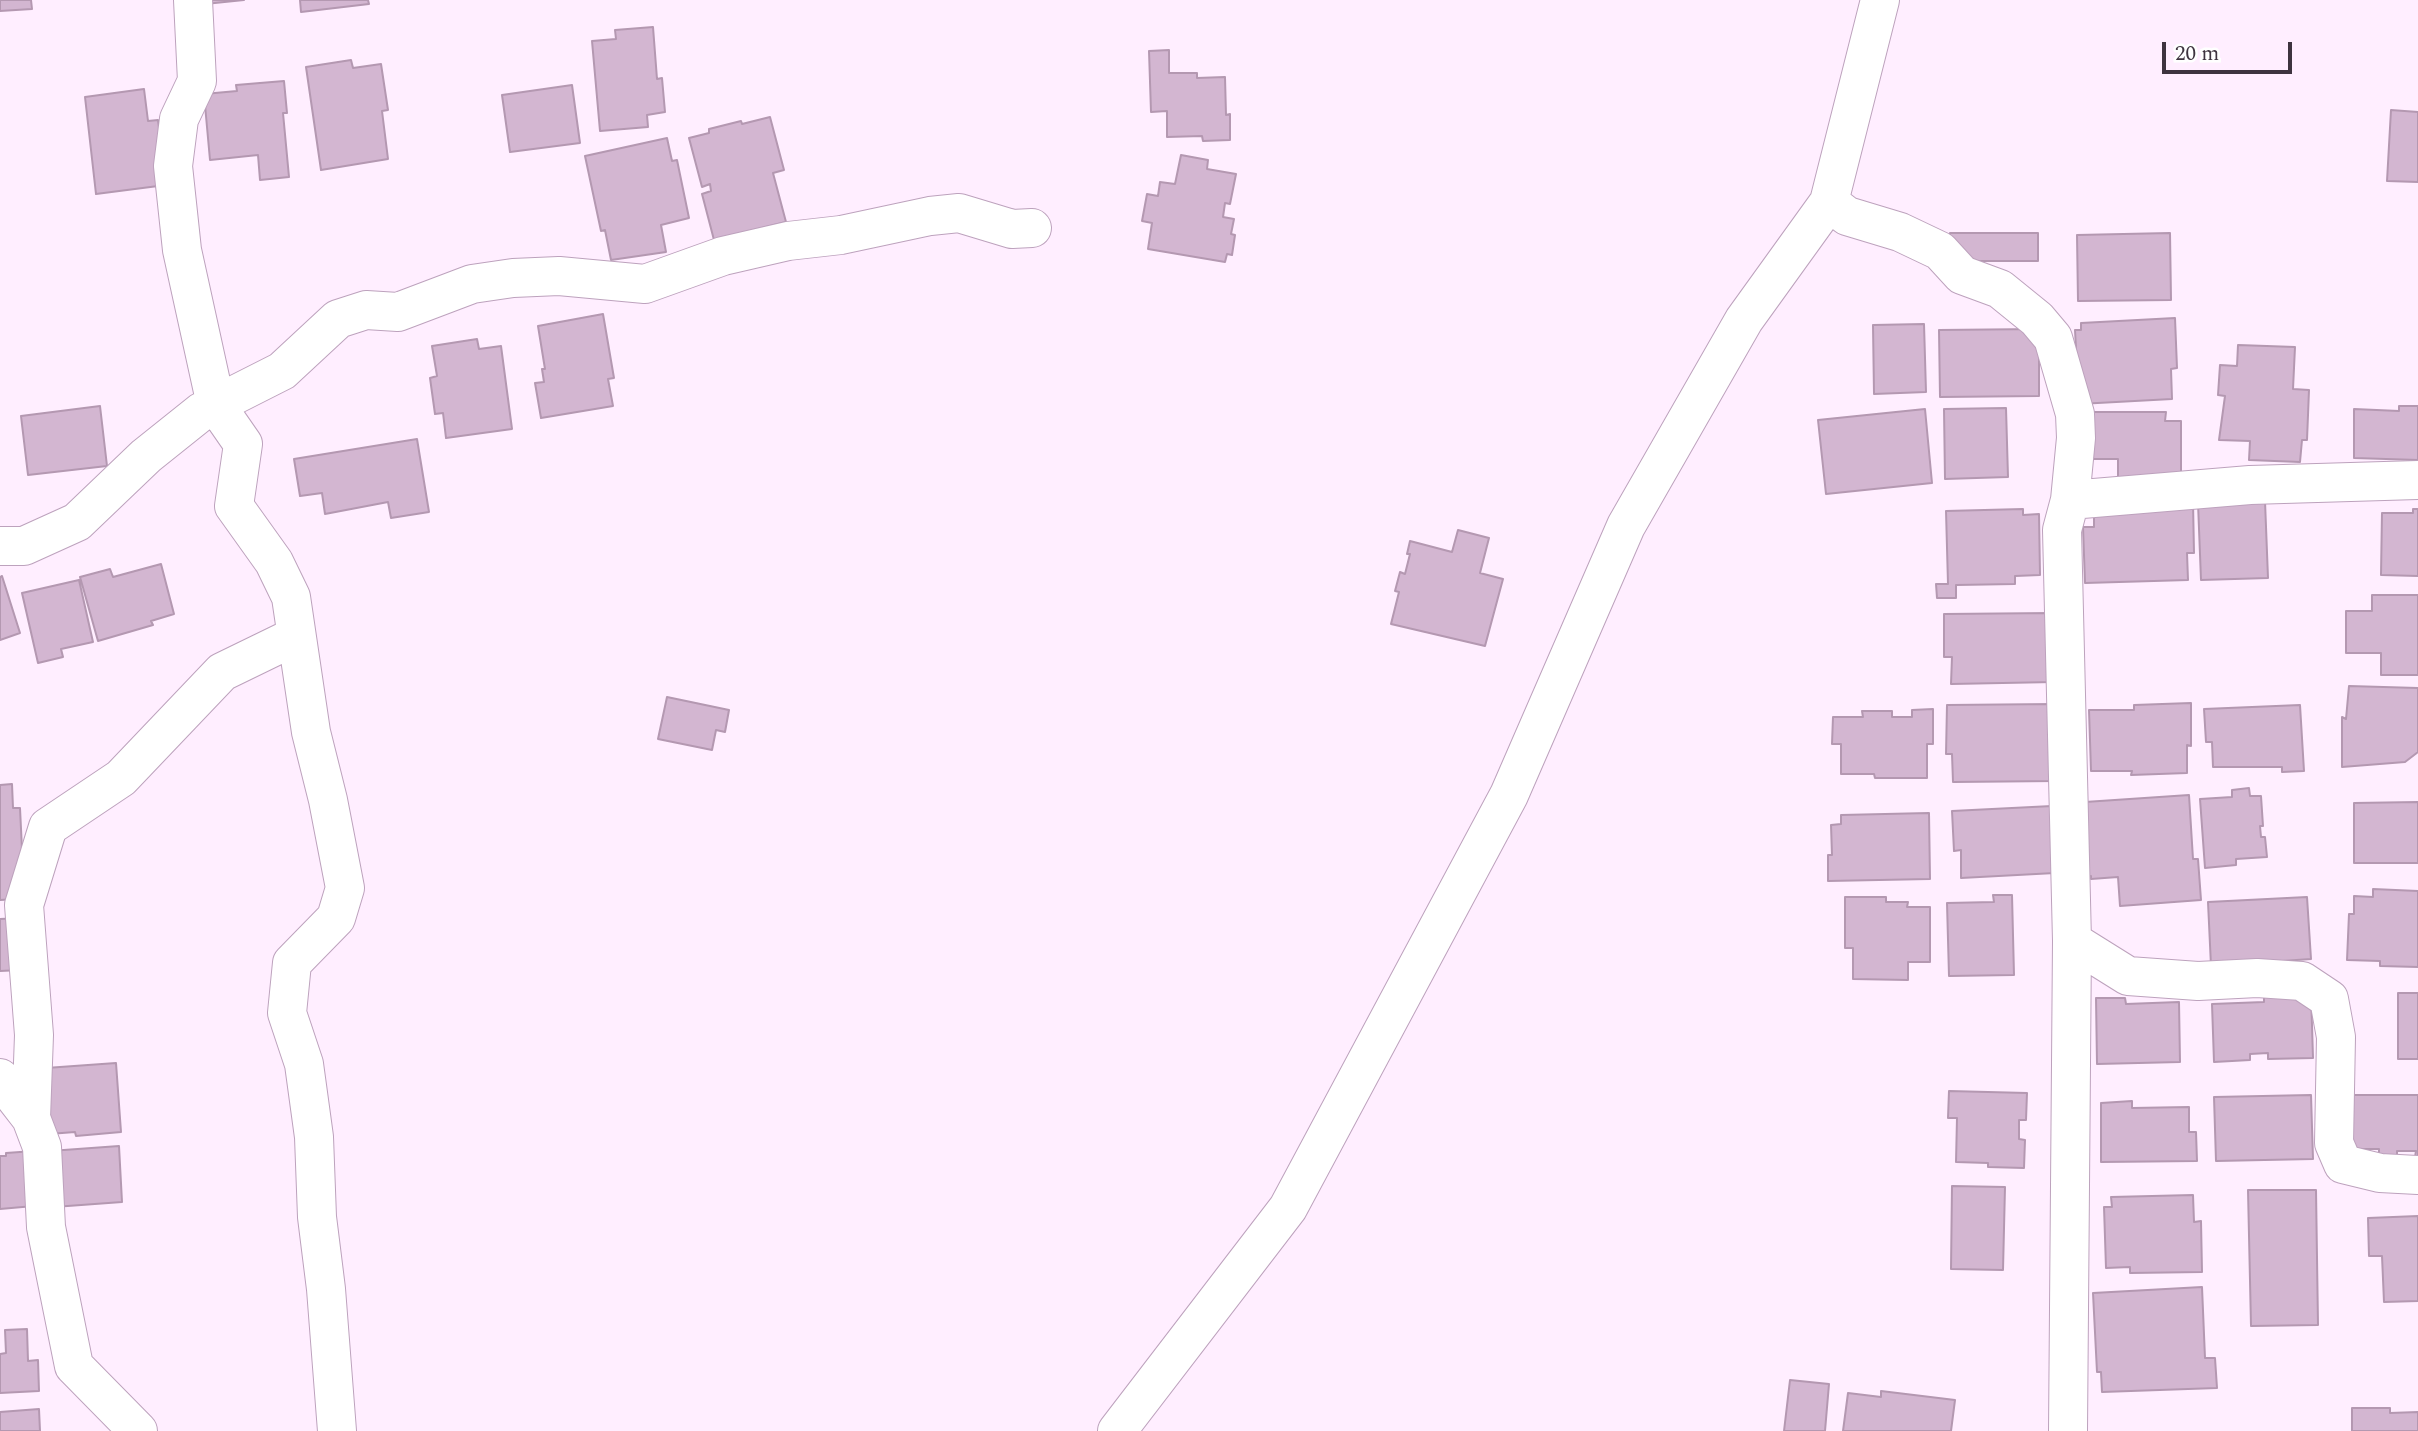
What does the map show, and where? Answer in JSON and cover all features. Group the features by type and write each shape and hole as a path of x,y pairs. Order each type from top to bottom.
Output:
{"street":[{"path":"193,0 197,81 179,119 173,166 182,250 216,405 243,444 234,506 274,562 291,597 311,732 328,800 345,888 337,918 292,963 287,1013 304,1064 314,1137 317,1217 326,1289 337,1431"},
{"path":"1117,1431 1288,1208 1509,796 1626,526 1744,320 1829,202 1880,0"},
{"path":"1829,202 1847,216 1900,232 1940,251 1962,275 2000,289 2037,319 2053,338 2075,414 2076,438 2070,500 2062,530 2072,941 2068,1431"},
{"path":"0,546 24,546 77,522 146,456 201,412 282,371 338,319 366,310 398,312 472,284 513,278 559,276 645,284 736,253 930,216 959,213 1012,229 1032,228"},
{"path":"2070,500 2250,485 2418,480"},
{"path":"31,1118 34,1035 24,905 48,827 121,778 222,672 296,636"},
{"path":"2072,941 2128,976 2198,981 2257,978 2302,981 2329,999 2336,1037 2334,1143 2343,1164 2380,1173 2418,1175"},
{"path":"0,1078 31,1118 42,1147 46,1227 74,1366 138,1431"}],"building":[{"path":"0,0 31,0 32,9 0,11"},
{"path":"204,0 244,0 205,4"},
{"path":"300,0 368,0 369,4 301,12"},
{"path":"653,27 657,79 662,78 665,112 647,115 648,127 600,131 592,41 616,39 615,30"},
{"path":"1169,50 1169,73 1197,73 1197,78 1225,77 1230,140 1203,141 1202,136 1167,137 1167,111 1151,112 1149,51"},
{"path":"351,60 353,68 381,64 388,110 382,111 388,159 321,170 306,67"},
{"path":"284,81 287,113 283,113 289,177 260,180 258,155 210,160 204,94 237,91 236,85"},
{"path":"572,85 580,143 510,152 502,95"},
{"path":"144,89 148,121 158,120 166,185 96,194 85,97"},
{"path":"2391,110 2418,112 2418,182 2387,181"},
{"path":"770,117 784,170 773,173 786,222 714,240 702,194 711,191 710,184 702,187 689,138 709,133 709,129"},
{"path":"667,138 672,161 677,160 689,218 661,225 666,252 611,260 605,230 601,231 585,156"},
{"path":"1181,155 1208,160 1207,169 1236,174 1230,204 1225,203 1223,217 1234,219 1231,234 1235,235 1232,255 1227,254 1225,262 1148,249 1152,223 1142,221 1147,194 1158,196 1160,182 1175,184"},
{"path":"1950,233 2038,233 2038,261 1950,261"},
{"path":"2170,233 2171,300 2078,301 2077,235"},
{"path":"603,314 614,378 608,379 613,406 541,418 535,383 544,382 542,369 545,369 538,326"},
{"path":"2175,318 2177,368 2171,369 2172,399 2079,404 2075,330 2081,330 2081,323"},
{"path":"1924,324 1926,392 1874,394 1873,325"},
{"path":"2039,329 2039,396 1940,397 1939,330"},
{"path":"477,339 479,349 501,346 512,429 446,438 443,413 435,414 430,378 437,376 432,346"},
{"path":"2238,345 2295,347 2293,389 2309,390 2307,440 2302,440 2300,462 2249,460 2250,441 2219,440 2225,396 2218,395 2220,365 2237,366"},
{"path":"100,406 107,466 28,475 21,416"},
{"path":"2399,406 2418,406 2418,460 2354,458 2354,409 2399,411"},
{"path":"2006,408 2008,477 1945,479 1944,409"},
{"path":"1925,409 1932,483 1826,494 1818,420"},
{"path":"2088,412 2166,412 2165,421 2181,421 2181,481 2118,482 2118,459 2088,459"},
{"path":"417,439 429,512 391,518 388,502 325,514 322,493 300,496 294,459"},
{"path":"2265,501 2268,578 2201,580 2198,503"},
{"path":"2193,502 2194,553 2187,553 2188,580 2085,583 2083,527 2094,527 2094,505"},
{"path":"2023,509 2023,515 2039,514 2040,575 2015,576 2015,584 1956,585 1956,598 1937,598 1936,584 1948,584 1946,511"},
{"path":"2413,509 2418,509 2418,576 2381,575 2382,513 2413,513"},
{"path":"1458,530 1489,538 1480,573 1503,579 1485,646 1391,624 1399,592 1395,591 1400,572 1405,574 1410,541 1452,552"},
{"path":"161,564 174,614 151,621 153,625 98,641 80,577 110,569 113,577"},
{"path":"2,576 20,633 0,640 0,577"},
{"path":"79,580 93,642 61,649 63,657 38,663 22,593"},
{"path":"2372,595 2418,595 2418,675 2381,675 2381,653 2346,653 2346,611 2372,611"},
{"path":"2053,613 2054,682 1951,684 1952,657 1944,657 1944,614"},
{"path":"2349,686 2418,688 2418,752 2405,762 2342,767 2342,717 2346,719"},
{"path":"667,697 729,710 725,732 716,730 712,750 658,739"},
{"path":"2191,703 2191,746 2187,745 2187,773 2131,775 2132,771 2091,771 2089,710 2134,710 2134,705"},
{"path":"2055,704 2056,781 1953,782 1952,754 1946,754 1947,705"},
{"path":"2300,705 2304,771 2282,772 2282,767 2213,767 2212,742 2206,742 2204,709"},
{"path":"1933,709 1933,744 1927,744 1927,778 1875,778 1874,774 1841,774 1841,744 1832,744 1833,717 1863,717 1862,711 1892,711 1892,717 1912,717 1912,710"},
{"path":"12,784 13,808 20,808 23,870 18,899 0,900 0,785"},
{"path":"2249,788 2250,796 2261,796 2261,837 2265,837 2267,857 2236,859 2236,865 2205,868 2200,799 2232,797 2232,790"},
{"path":"2189,795 2193,859 2198,859 2201,900 2120,906 2118,877 2091,879 2091,876 2087,876 2085,802"},
{"path":"2418,802 2418,863 2354,863 2354,803"},
{"path":"2052,806 2055,873 1961,878 1961,850 1954,851 1952,811"},
{"path":"1929,813 1930,879 1828,881 1828,855 1832,855 1831,825 1841,824 1841,815"},
{"path":"2373,889 2418,891 2418,967 2380,966 2380,961 2347,960 2349,914 2354,914 2354,896 2373,897"},
{"path":"1993,895 2012,895 2014,975 1949,976 1947,903 1994,902"},
{"path":"1845,897 1886,897 1886,902 1908,902 1907,907 1930,907 1930,962 1908,962 1908,980 1853,979 1853,948 1845,948"},
{"path":"2307,897 2311,959 2211,966 2208,902"},
{"path":"21,918 21,970 0,971 0,919"},
{"path":"2311,993 2313,1058 2268,1059 2268,1053 2250,1054 2250,1060 2214,1062 2212,1004 2264,1002 2264,995"},
{"path":"2398,993 2418,993 2418,1059 2398,1059"},
{"path":"2096,998 2125,998 2126,1004 2179,1002 2180,1062 2097,1064"},
{"path":"116,1063 121,1132 76,1136 75,1132 49,1134 46,1068"},
{"path":"1949,1091 2027,1093 2026,1120 2019,1120 2019,1139 2025,1140 2024,1168 1988,1167 1988,1163 1956,1162 1957,1118 1948,1118"},
{"path":"2311,1095 2313,1159 2216,1161 2214,1097"},
{"path":"2352,1095 2418,1095 2418,1157 2415,1157 2416,1151 2397,1151 2397,1159 2379,1159 2379,1149 2352,1149"},
{"path":"2132,1101 2132,1108 2189,1107 2189,1132 2196,1132 2197,1161 2101,1162 2101,1103"},
{"path":"119,1146 122,1202 54,1207 50,1151"},
{"path":"34,1151 34,1206 0,1209 0,1156"},
{"path":"1952,1186 2005,1187 2003,1270 1951,1269"},
{"path":"2248,1190 2316,1190 2318,1325 2251,1326"},
{"path":"2193,1195 2194,1222 2201,1221 2202,1272 2130,1273 2130,1267 2106,1268 2104,1207 2112,1207 2111,1197"},
{"path":"2418,1216 2418,1301 2384,1302 2382,1256 2369,1256 2368,1218"},
{"path":"2202,1287 2205,1358 2215,1358 2217,1388 2102,1392 2101,1372 2097,1372 2093,1293"},
{"path":"27,1329 28,1361 38,1360 39,1391 0,1393 0,1354 6,1353 5,1330"},
{"path":"1790,1380 1829,1384 1825,1431 1784,1431"},
{"path":"1881,1391 1955,1400 1951,1431 1843,1431 1848,1393 1881,1397"},
{"path":"2352,1408 2390,1408 2390,1413 2418,1412 2418,1431 2352,1431"},
{"path":"39,1409 40,1431 0,1431 0,1412"}]}
